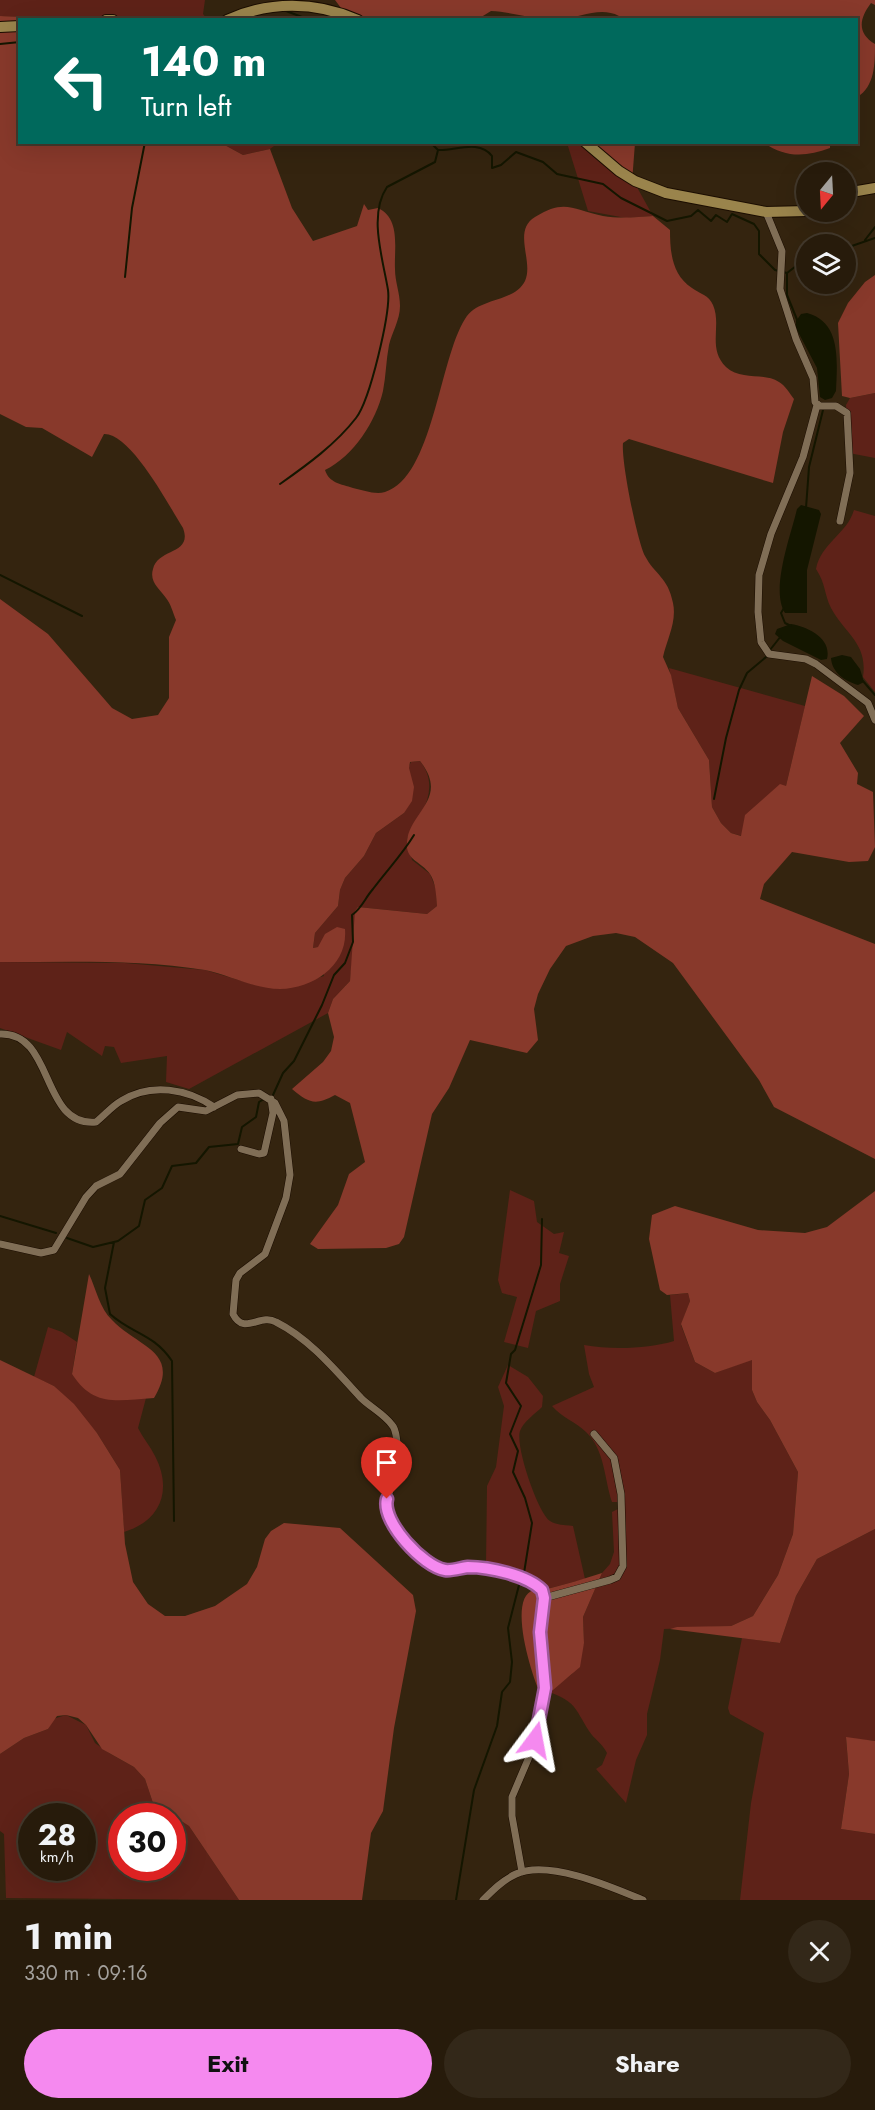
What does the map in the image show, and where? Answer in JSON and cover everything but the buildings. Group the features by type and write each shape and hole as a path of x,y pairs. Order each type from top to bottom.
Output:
{"street":[{"path":"232,18 254,9 277,5 315,8 351,18"},
{"path":"0,27 18,26"},
{"path":"587,144 619,171 635,181 666,193 765,212 796,211"},
{"path":"856,191 875,188"},
{"path":"765,212 782,251 783,299 813,378 816,405 803,457 763,560 758,612 761,642 769,654 806,659 826,671 868,703 875,720"},
{"path":"816,405 837,406 847,414 850,473 840,520"},
{"path":"0,1034 16,1037 30,1048 63,1109 81,1120 96,1122 128,1097 156,1091 186,1092 214,1107"},
{"path":"0,1244 49,1253 59,1244 64,1230 86,1197 96,1186 120,1174 172,1111 178,1107 200,1112 231,1097 249,1092 263,1093 279,1107 284,1121 289,1185 265,1254 236,1280 233,1309 236,1319 245,1325 267,1319 280,1324 317,1353 366,1403 393,1425 397,1446 397,1464 386,1509 391,1525 404,1540 444,1570 471,1567 497,1572 536,1585 542,1590 544,1598 540,1632 544,1675 543,1709 532,1750 512,1797 522,1872"},
{"path":"241,1149 259,1154 264,1153 273,1113 272,1099"},
{"path":"544,1598 610,1580 617,1577 623,1566 621,1494 614,1458 594,1434"},
{"path":"483,1900 500,1884 522,1872 548,1870 570,1875 643,1900"}],"shaded area":[{"path":"0,0 205,0 203,14 206,18 32,18 0,16"},
{"path":"335,0 875,0 875,5 871,3 862,20 865,35 875,44 874,66 871,81 858,96 858,18 619,18 612,13 605,12 567,18 534,18 491,11 480,18 348,18"},
{"path":"0,16 43,18 18,18 18,144 223,144 243,155 270,149 292,208 313,241 357,226 364,204 368,210 378,208 390,219 395,235 395,274 400,311 389,345 383,391 375,414 354,447 336,464 325,470 329,478 344,485 373,493 385,492 401,482 414,464 425,441 448,361 465,319 478,307 513,293 525,281 527,265 525,230 528,223 535,217 554,208 569,207 609,217 653,216 670,230 672,255 680,277 685,283 707,297 713,305 716,345 720,360 726,367 738,374 766,377 779,382 794,399 783,432 773,483 629,439 623,443 627,482 642,547 645,556 668,587 673,603 673,624 663,657 671,675 678,708 709,760 712,807 721,823 731,833 741,836 745,815 780,784 786,786 812,676 844,696 864,716 840,743 858,773 857,784 873,792 875,847 868,861 849,862 792,852 764,884 760,899 875,944 875,1159 774,1107 759,1080 673,963 635,937 616,933 593,936 566,946 550,969 538,994 534,1009 538,1040 527,1053 470,1040 449,1088 432,1114 404,1237 399,1244 386,1248 318,1249 310,1244 338,1205 349,1174 365,1162 350,1103 335,1095 322,1101 312,1101 292,1089 323,1062 331,1051 334,1037 328,1013 333,999 350,981 355,911 358,907 427,914 437,906 432,878 411,857 407,848 409,831 430,795 431,785 428,774 420,761 410,762 409,768 414,787 412,801 404,813 376,833 364,856 345,878 340,890 338,906 315,933 313,948 318,947 325,934 337,927 345,929 341,953 335,964 326,972 305,984 280,989 261,987 205,970 154,964 0,962 0,599 48,634 112,708 132,719 158,715 169,698 169,637 176,620 169,603 154,582 152,574 156,562 179,547 185,537 183,528 148,472 126,445 115,437 104,434 92,457 42,428 26,427 0,414"},
{"path":"223,144 277,144 270,149 243,155"},
{"path":"567,144 581,144 600,161 638,184 638,189 653,216 626,218 588,211"},
{"path":"581,144 635,144 632,182 600,161"},
{"path":"766,144 830,144 830,148 796,155"},
{"path":"875,275 875,393 850,398 842,396 838,323 848,303 865,282"},
{"path":"807,313 826,325 835,345 836,391 832,398 825,400 820,397 817,368 796,328 796,321 801,314"},
{"path":"875,393 875,458 849,453 846,405 850,398"},
{"path":"801,505 819,510 821,514 807,570 807,613 785,613 780,591 783,562 797,509"},
{"path":"854,510 875,516 875,692 863,677 864,665 859,647 831,608 822,579 816,569 823,552 846,526"},
{"path":"791,624 811,631 822,639 828,652 827,659 821,660 783,641 775,634 777,629"},
{"path":"842,655 851,657 860,669 864,682 858,685 844,679 837,672 831,658"},
{"path":"669,668 805,706 786,786 742,836 731,833 721,823 712,807 709,760 678,708"},
{"path":"420,761 429,781 429,791 423,810 407,838 412,860 430,874 436,889 437,906 427,914 358,907 350,981 333,999 328,1013 189,1089 166,1082 167,1056 121,1063 114,1047 105,1046 102,1056 67,1032 61,1050 0,1028 0,962 125,963 205,970 252,984 280,989 324,976 318,947 313,948 315,933 338,906 340,890 345,878 364,856 376,833 404,813 408,768 411,762"},
{"path":"510,1190 534,1201 537,1222 554,1234 564,1232 559,1253 569,1256 560,1284 560,1301 536,1311 528,1348 504,1342 517,1297 502,1293 498,1280"},
{"path":"875,1191 875,1529 817,1559 796,1596 780,1643 670,1629 731,1626 753,1616 778,1575 793,1534 798,1472 752,1390 752,1360 715,1373 695,1362 681,1324 690,1301 688,1293 667,1295 660,1290 649,1239 652,1215 675,1206 758,1230 805,1233 827,1227"},
{"path":"89,1274 101,1305 108,1315 160,1360 163,1370 154,1398 108,1400 89,1392 72,1374"},
{"path":"688,1293 690,1301 681,1325 695,1362 715,1373 752,1359 752,1390 798,1472 793,1534 778,1575 753,1616 731,1626 664,1629 660,1660 647,1714 647,1735 636,1760 626,1803 596,1769 602,1765 607,1753 605,1750 591,1734 574,1706 549,1692 572,1674 584,1643 583,1617 602,1573 610,1564 614,1552 612,1512 620,1508 618,1502 612,1502 600,1456 592,1439 582,1428 552,1406 594,1387 589,1374 584,1345 629,1348 674,1341 670,1295"},
{"path":"48,1327 62,1332 77,1342 72,1374 131,1399 146,1398 138,1428 153,1452 160,1469 163,1493 160,1503 147,1520 124,1532 120,1470 97,1433 54,1386 34,1377"},
{"path":"0,1360 54,1386 74,1404 97,1433 120,1470 125,1544 133,1582 148,1604 165,1616 185,1616 215,1606 247,1584 257,1567 265,1539 271,1531 284,1523 340,1528 413,1595 416,1611 394,1728 383,1811 371,1833 362,1900 239,1900 186,1824 186,1803 153,1803 145,1779 134,1767 102,1749 86,1725 78,1718 66,1715 57,1716 48,1729 24,1738 0,1754"},
{"path":"508,1365 528,1377 543,1396 542,1407 520,1431 519,1439 524,1464 545,1515 555,1523 573,1526 585,1579 539,1591 486,1566 487,1486 496,1467 504,1406 498,1387"},
{"path":"875,1529 875,1741 846,1738 849,1774 841,1829 875,1834 875,1900 740,1900 751,1803 764,1733 730,1714 728,1708 742,1638 780,1643 796,1596 817,1559"},
{"path":"602,1573 583,1617 584,1643 580,1667 553,1690 541,1695 524,1640 522,1607 526,1596 534,1590 547,1589"},
{"path":"66,1715 86,1725 95,1743 134,1767 145,1779 153,1803 108,1803 108,1881 186,1881 186,1824 239,1900 6,1898 4,1834 0,1831 0,1754 24,1738 48,1729 53,1719"},
{"path":"846,1737 875,1741 875,1834 841,1829 849,1774"}],"waterway":[{"path":"286,11 311,18"},
{"path":"0,44 18,42"},
{"path":"125,277 132,208 145,144"},
{"path":"432,144 438,150 480,148 492,156 492,168 501,165 516,152 543,162 557,174 603,184 621,198 667,221 691,216 698,210 711,221 716,215 727,222 732,214 754,224 759,231 759,254 775,270 787,273"},
{"path":"280,484 330,445 348,428 362,408 378,356 388,301 378,237 378,211 381,198 387,187 435,162 438,150"},
{"path":"865,240 875,227"},
{"path":"856,245 875,238"},
{"path":"787,273 796,266"},
{"path":"787,273 787,295 798,322"},
{"path":"806,508 809,467 823,410"},
{"path":"0,575 82,616"},
{"path":"784,608 781,613 785,623 791,626"},
{"path":"770,650 781,636"},
{"path":"714,799 726,738 739,690 747,673 766,657"},
{"path":"863,681 875,695"},
{"path":"273,1095 283,1073 294,1061 334,975 345,963 353,942 352,915 414,835"},
{"path":"67,1238 93,1247 118,1241 139,1226 145,1200 162,1188 172,1166 196,1163 209,1147 238,1144 242,1127 256,1117 259,1102 264,1099"},
{"path":"0,1216 56,1233"},
{"path":"524,1573 532,1523 525,1498 513,1472 518,1451 510,1434 521,1406 506,1383 511,1354 515,1350 541,1265 542,1219"},
{"path":"114,1242 105,1288 110,1314 150,1339 172,1361 174,1521"},
{"path":"456,1900 474,1790 497,1726 502,1692 510,1682 512,1662 508,1628 519,1585"}],"route":[{"path":"387,1499 385,1504 391,1525 404,1540 438,1567 444,1570 480,1568 522,1579 542,1590 544,1598 540,1632 545,1688 543,1709 535,1740"}]}
